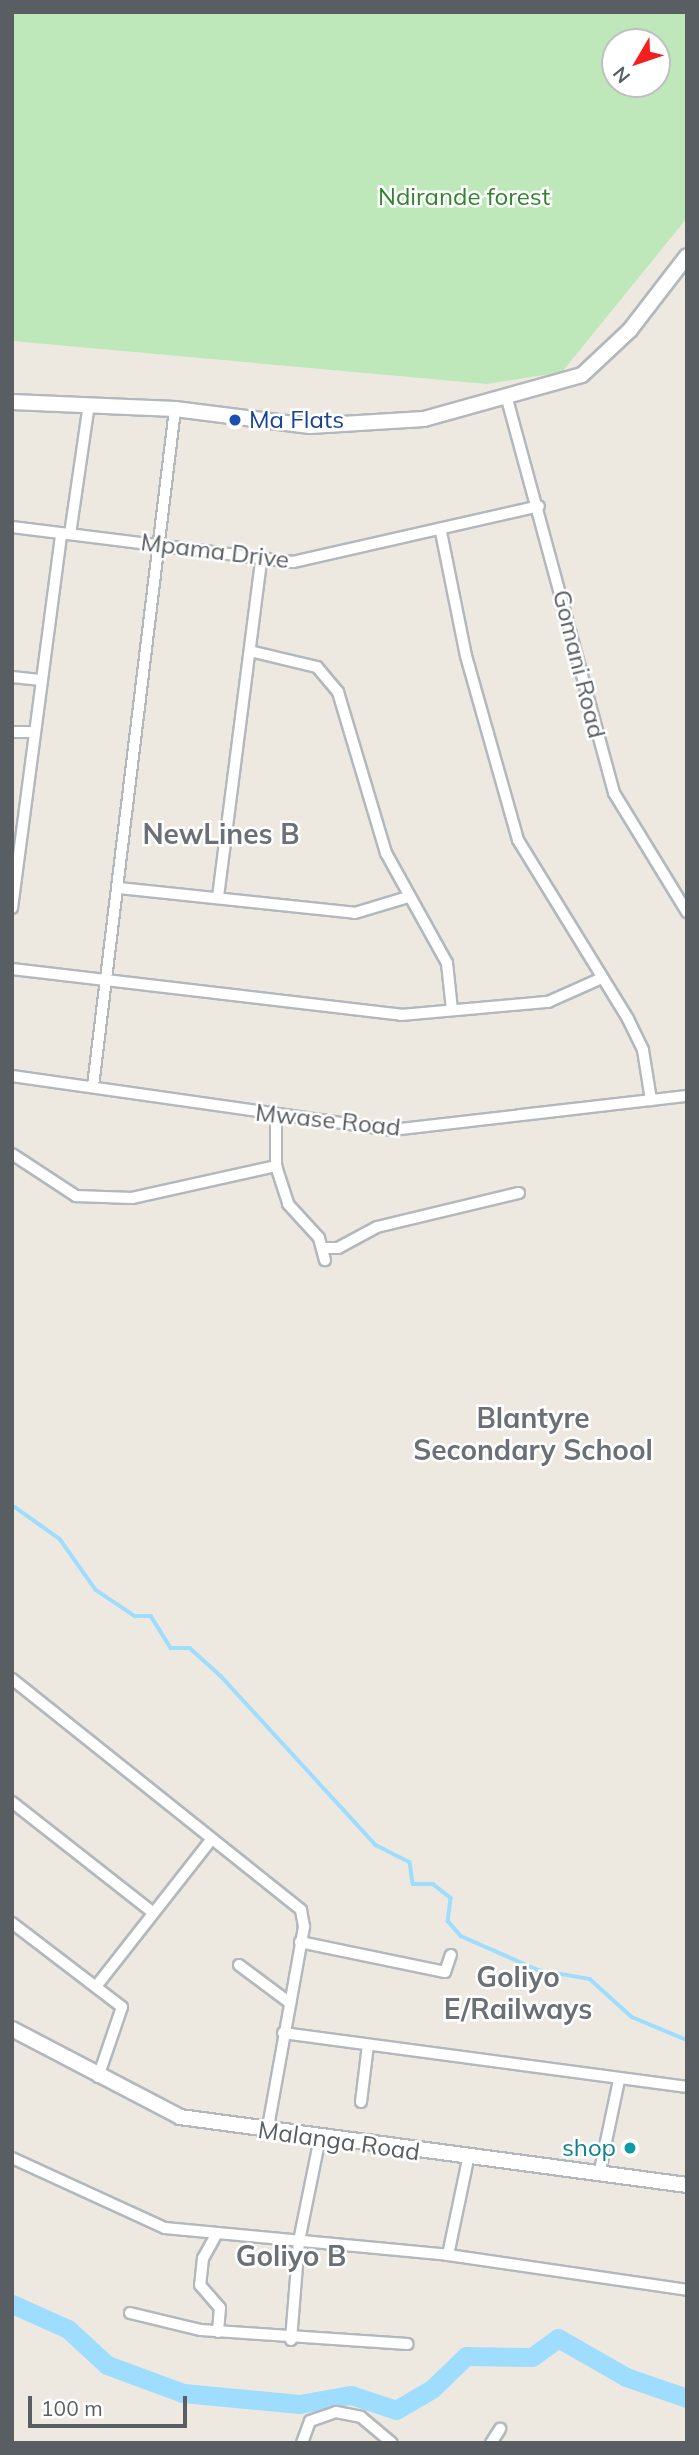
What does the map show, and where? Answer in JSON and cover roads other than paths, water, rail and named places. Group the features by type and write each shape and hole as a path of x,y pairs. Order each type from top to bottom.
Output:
{"street":[{"path":"12,401 175,409 372,427 508,399 572,380 601,362 687,256"},
{"name":"Gomani Road","path":"508,399 614,793 687,912"},
{"path":"12,908 42,680 89,404"},
{"path":"93,1086 120,888 175,409"},
{"name":"Mpama Drive","path":"12,527 160,543 261,560 318,560 441,532 538,506"},
{"path":"441,532 466,656 518,840 643,1050 651,1100"},
{"path":"218,897 254,652 261,560"},
{"path":"254,652 317,667 338,692 386,853 447,963 452,1010"},
{"path":"12,677 42,680"},
{"path":"12,733 35,732"},
{"path":"120,888 355,913 408,897"},
{"path":"12,969 378,1015 548,1002 602,978"},
{"name":"Mwase Road","path":"12,1076 93,1086 276,1117 392,1130 687,1096"},
{"path":"276,1117 276,1166 288,1204 325,1248 325,1260"},
{"path":"12,1154 48,1183 103,1199 187,1188 276,1166"},
{"path":"325,1248 338,1248 377,1227 519,1193"},
{"path":"12,1679 301,1909 300,1942 267,2132"},
{"path":"12,1802 151,1911"},
{"path":"99,1984 151,1911 211,1840"},
{"path":"12,1923 99,1984 123,2014 98,2077"},
{"path":"300,1942 446,1972 450,1955"},
{"path":"239,1965 290,2003"},
{"name":"Malanga Road","path":"12,2029 98,2077 180,2116 267,2132 468,2160 687,2185"},
{"path":"283,2033 687,2087"},
{"path":"361,2102 368,2045"},
{"path":"599,2175 619,2080"},
{"path":"291,2340 299,2241 320,2138"},
{"path":"12,2158 128,2216 216,2235 448,2255 687,2290"},
{"path":"448,2255 468,2160"},
{"path":"216,2235 203,2259 200,2285 220,2308 218,2332"},
{"path":"130,2313 218,2332 291,2340 408,2344"},
{"path":"302,2443 310,2421 336,2412 360,2417 392,2443"},
{"path":"491,2443 500,2429"}],"waterway":[{"path":"12,1505 60,1539 96,1590 135,1616 151,1616 171,1648 190,1648 221,1676 376,1845 410,1862 413,1884 433,1884 451,1898 448,1921 461,1936 538,1970 590,1979 632,2017 687,2040"},
{"path":"12,2304 68,2329 107,2365 183,2393 299,2404 351,2395 396,2410 432,2389 466,2356 532,2357 558,2338 626,2377 687,2398"}],"place":[{"name":"Ma Flats","path":"235,420"},
{"name":"shop","path":"630,2148"}],"district":[{"name":"NewLines B","path":"221,834"},
{"name":"Blantyre Secondary School","path":"533,1434"},
{"name":"Goliyo E/Railways","path":"518,1993"},
{"name":"Goliyo B","path":"291,2256"}],"park label":[{"name":"Ndirande forest","path":"464,197"}]}
